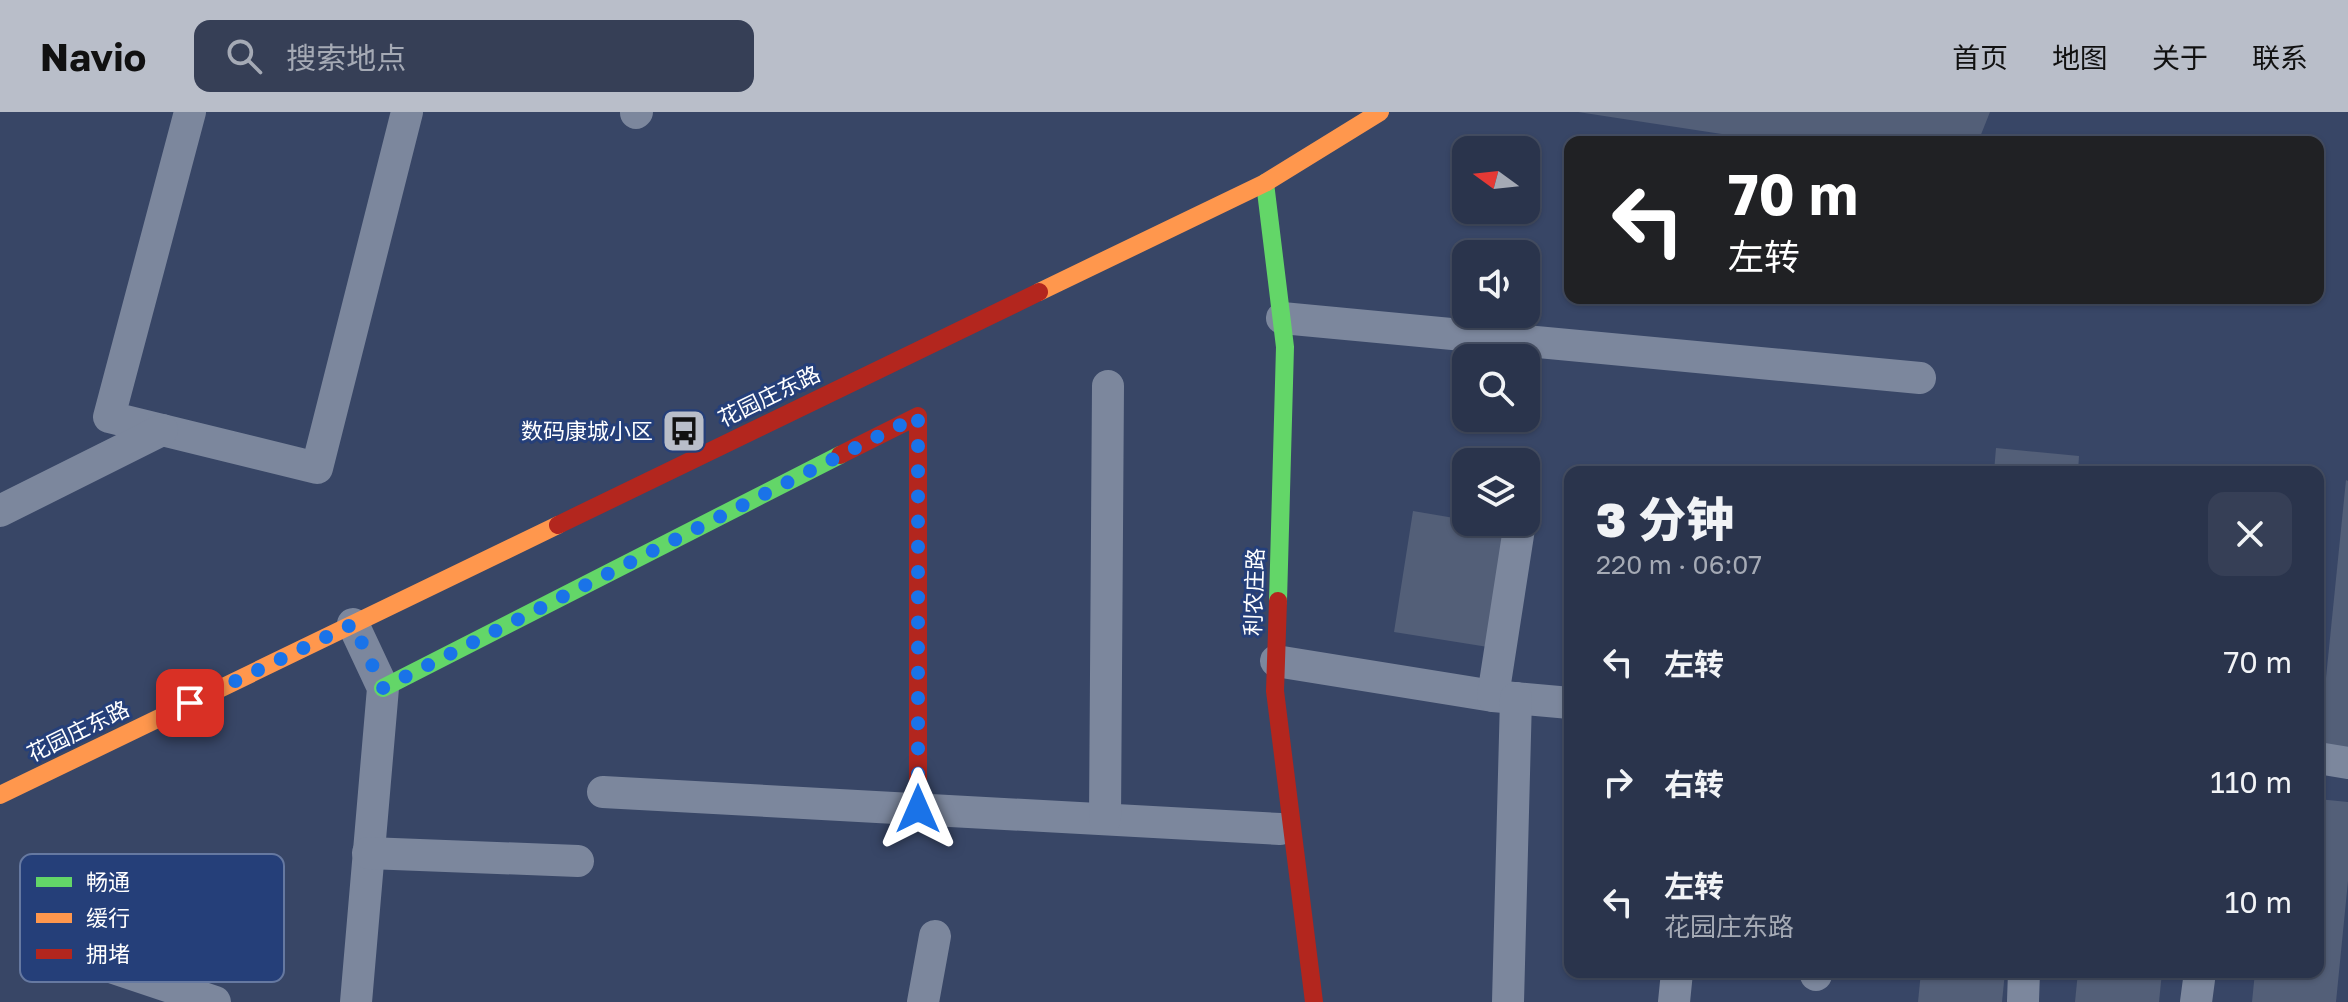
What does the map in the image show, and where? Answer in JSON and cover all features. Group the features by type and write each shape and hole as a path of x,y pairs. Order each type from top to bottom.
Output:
{"street":[{"path":"190,112 109,417 317,468 407,112"},
{"name":"花园庄东路","path":"0,795 1265,183 1380,112"},
{"name":"利农庄路","path":"1265,183 1285,347 1275,691 1314,1002"},
{"path":"1282,318 1920,378"},
{"path":"1105,819 1108,386"},
{"path":"383,688 918,416 918,809"},
{"path":"0,511 162,430"},
{"path":"1508,1002 1504,697 1519,536"},
{"path":"353,624 383,688 356,1002"},
{"path":"1276,661 1504,697 1564,702"},
{"path":"2324,759 2348,763"},
{"path":"603,792 1280,829"},
{"path":"368,853 578,861"},
{"path":"923,1002 935,936"},
{"path":"1674,1002 1676,978"},
{"path":"2023,1001 2024,978"},
{"path":"2196,1002 2199,978"},
{"path":"156,982 215,1002"}],"building":[{"path":"1578,112 1990,112 1980,136 1735,136"},
{"path":"1996,448 2079,456 2078,466 1994,466"},
{"path":"2346,480 2348,750 2324,748 2324,698"},
{"path":"1413,511 1452,518 1452,536 1506,536 1488,647 1394,632"},
{"path":"2324,800 2348,802 2348,881 2336,1002 2252,1002 2254,978 2324,978"},
{"path":"1920,978 2004,978 2002,1002 1918,1002"},
{"path":"2077,978 2161,978 2159,1002 2075,1002"}],"traffic: fast":[{"path":"1265,183 1285,347 1278,601"},
{"path":"383,688 840,455"}],"traffic: slow":[{"path":"1039,292 1265,183 1380,112"},
{"path":"0,795 558,525"}],"traffic: jam":[{"path":"558,525 1039,292"},
{"path":"840,455 918,416 918,809"},
{"path":"1278,601 1275,691 1314,1002"}],"place":[{"name":"数码康城小区","path":"684,431"}],"route":[{"path":"190,703 353,624 383,688 918,416 918,809"}]}
